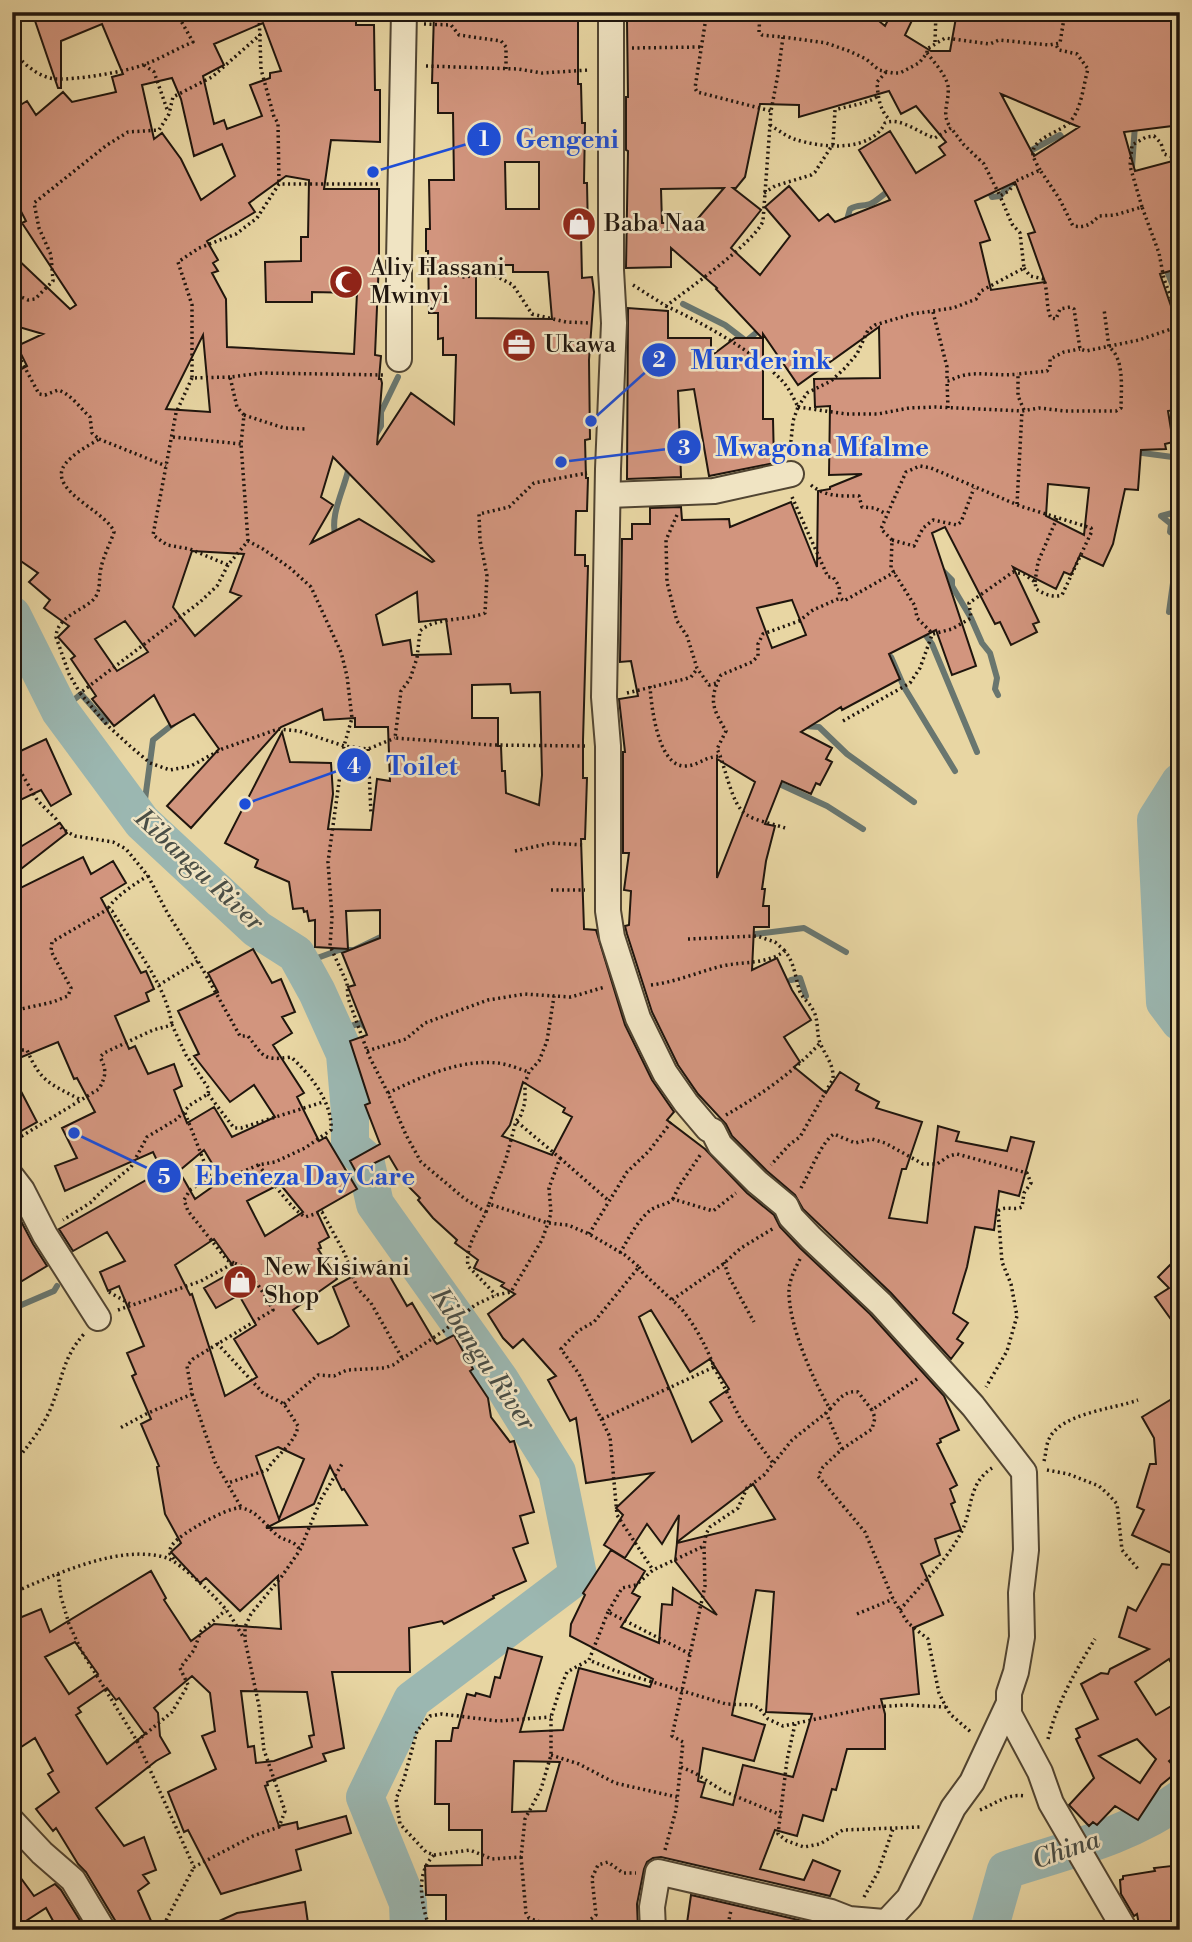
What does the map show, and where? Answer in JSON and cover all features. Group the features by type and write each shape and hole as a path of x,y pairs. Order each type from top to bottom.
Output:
{"street":[{"path":"611,12 611,270 614,323 604,697 608,746 608,891 612,937 638,1018 666,1073 686,1103 720,1145 789,1212 811,1238 881,1304 972,1406 1024,1472 1026,1550 1021,1593 1022,1637 1007,1705 972,1782 945,1826 909,1898 882,1926 658,1872 652,1908 653,1930"},
{"path":"399,359 404,18"},
{"path":"608,495 732,489 791,474"},
{"path":"12,1177 98,1318"},
{"path":"1007,1705 1009,1714 1040,1772 1049,1799 1123,1926"},
{"path":"12,1821 42,1853 74,1880 103,1930"}],"path":[{"path":"12,48 18,58 35,71 53,79 116,73 144,65 193,42 177,12"},
{"path":"228,565 190,549 167,545 155,538 154,531 176,413 192,378 192,305 178,262 199,248 236,234 257,218 279,184 278,123 261,68 259,12"},
{"path":"760,12 759,32 762,35 826,43 866,59 879,70 900,73 919,62 927,49 945,38 990,44 999,40 1055,45 1060,43 1065,12"},
{"path":"935,43 936,12"},
{"path":"404,18 451,25 459,35 501,41 506,47 506,69"},
{"path":"705,24 696,93 771,111"},
{"path":"12,293 28,300 35,299 53,281 51,256 38,228 39,220 34,213 34,203 107,145 128,132 159,130 169,114 173,97 212,77 261,34"},
{"path":"666,306 731,255 760,228 763,221 771,111 783,37"},
{"path":"1055,45 1059,50 1077,54 1088,69 1082,96 1069,124 1045,138 1034,150 1033,155 1040,170 1059,198 1073,226 1082,227 1095,222 1099,216 1115,215 1142,207"},
{"path":"404,64 518,69 542,73 612,58 700,47"},
{"path":"927,53 947,84 944,111 946,122 984,164 1012,224 1020,233 1024,268 1030,276 1044,279 1048,295 1048,314 1056,319 1060,309 1074,309 1080,349"},
{"path":"144,65 154,72 169,114"},
{"path":"886,72 877,82 878,96 882,111 890,120 925,136 936,138 951,128"},
{"path":"764,193 775,186 811,175 823,161 833,144 835,110 863,104 878,96"},
{"path":"770,125 793,139 822,145 855,145 880,133 885,123 890,120"},
{"path":"947,381 958,377 1007,377 1047,371 1050,359 1064,352 1109,347 1180,324 1130,166 1134,144 1146,137 1154,136 1161,143 1164,154 1180,156"},
{"path":"1000,196 1009,191 1016,181 1040,170"},
{"path":"279,184 401,184"},
{"path":"399,260 464,277 492,274 513,285 532,314 566,322 614,323"},
{"path":"1024,268 981,291 976,299 953,308 883,321 868,330 857,354 845,368 831,381 807,393 798,407 846,414 878,414 909,408 1023,411 1048,408 1105,412 1121,408 1119,361 1109,347 1104,309"},
{"path":"611,270 761,362"},
{"path":"933,312 947,367 947,409"},
{"path":"12,346 39,394 45,395 55,390 64,392 90,417 92,433 99,439 166,466"},
{"path":"12,355 16,351"},
{"path":"192,378 262,373 380,377 388,374 399,359"},
{"path":"1017,505 1023,411 1018,396 1018,374"},
{"path":"230,377 237,407 244,415 284,428 307,429"},
{"path":"80,693 200,602 217,586 228,565 247,541 241,444 244,415"},
{"path":"173,437 241,444"},
{"path":"99,439 70,458 61,474 74,497 107,519 114,532 101,567 100,588 96,597 60,623 56,637 69,674 80,693 107,725 150,763 170,770 191,766 222,749 278,729 368,750 396,738 492,745 608,746"},
{"path":"974,488 961,522 957,525 933,520 923,528 914,546 892,540 881,529 886,514 894,505 906,472 914,468 931,468 1017,505 1058,517 1087,526 1092,531 1062,595 1056,597 1036,589 1035,582 1038,562 1058,517"},
{"path":"396,738 401,691 410,679 417,658 420,631 436,622 457,620 485,612 487,576 480,540 481,513 509,508 534,483 608,469"},
{"path":"791,474 825,493 859,496 862,507 876,508 886,514"},
{"path":"682,493 676,519 666,540 667,582 672,609 687,636 697,668 708,685 717,683"},
{"path":"892,540 891,568 915,606 918,618 933,634"},
{"path":"247,541 304,578 341,652 350,692 352,718 344,746 328,862 332,917 330,946 347,983 348,998 367,1051 421,1161 452,1188 486,1212"},
{"path":"785,828 752,818 737,806 717,746 726,731 713,710 717,683 721,675 752,662 758,656 758,644 762,634 799,621 813,610 840,598 844,601 895,572"},
{"path":"843,720 910,683 920,668 928,640 933,634 952,629 971,618 969,603 1005,576 1013,572 1024,574 1035,582"},
{"path":"604,697 691,677 697,668"},
{"path":"650,686 650,702 659,738 674,761 688,766 710,756 722,756"},
{"path":"12,750 19,769 37,800 62,829 75,836 113,842 126,849 148,876 240,1036 247,1036 260,1054 270,1060 291,1057 307,1072 319,1089 331,1122 331,1130 325,1136 275,1162 217,1183 210,1177 185,1112"},
{"path":"368,750 371,814"},
{"path":"515,851 551,843 608,845"},
{"path":"12,1011 68,996 71,988 51,951 52,942 108,909 121,894 148,876"},
{"path":"551,890 608,891"},
{"path":"108,909 112,911 159,985 169,1006 172,1025 186,1055 209,1089 208,1094 234,1128 323,1102"},
{"path":"673,1199 713,1211 733,1195 757,1182 782,1152 800,1137 833,1079 832,1069 820,1043 812,1007 803,998 795,979 793,963 785,951 775,942 757,936 688,939"},
{"path":"367,1051 406,1039 425,1023 488,1000 525,994 571,997 608,986 640,986 680,979 718,967 757,963 785,951"},
{"path":"159,985 198,961"},
{"path":"496,1295 468,1266 469,1248 486,1212 506,1159 516,1121 521,1115 529,1072 539,1061 545,1048 554,996"},
{"path":"12,1025 21,1050 27,1050 36,1071 48,1083 81,1100"},
{"path":"12,1142 99,1089 106,1077 105,1066 100,1057 104,1052 153,1030 172,1025"},
{"path":"620,1253 648,1213 673,1199 678,1186 703,1150 710,1130 740,1109 745,1102 762,1094 808,1057 820,1043"},
{"path":"388,1093 434,1072 477,1062 499,1063 529,1072"},
{"path":"45,1235 59,1222 90,1203 131,1167 147,1136 208,1094"},
{"path":"589,1234 627,1172 649,1151 686,1103"},
{"path":"516,1121 609,1201"},
{"path":"672,1300 789,1212 827,1138 834,1134 855,1143 872,1139 885,1143 923,1164 937,1164 957,1154 1027,1173 1031,1183 1024,1193 1022,1208 998,1211 1002,1262 1011,1284 1016,1324 1000,1366 972,1406"},
{"path":"284,1404 318,1375 334,1376 347,1370 384,1368 445,1330 475,1305 496,1295 511,1292 542,1240 551,1213 549,1188 560,1158"},
{"path":"258,1166 295,1210 305,1217 322,1212 345,1254 357,1288 371,1303 402,1358"},
{"path":"210,1177 190,1190 184,1200 188,1211 227,1260 240,1265 250,1279 258,1284 273,1310 217,1343 187,1366 192,1394 215,1462 242,1508"},
{"path":"489,1203 548,1223 568,1225 589,1234 639,1267 642,1273 672,1300 694,1328 740,1418 774,1463"},
{"path":"811,1238 791,1277 790,1301 799,1339 842,1450"},
{"path":"724,1262 729,1277 754,1322"},
{"path":"12,1465 33,1441 51,1409 64,1363 75,1344 98,1318 201,1281 234,1263"},
{"path":"639,1267 594,1322 578,1331 561,1347 579,1374 610,1437 617,1516 653,1570"},
{"path":"217,1343 263,1393 284,1404 298,1426 297,1436 267,1470 228,1483"},
{"path":"872,1410 935,1364"},
{"path":"602,1419 714,1367"},
{"path":"591,1930 591,1919 596,1915 592,1878 598,1865 608,1862 624,1873 658,1872 676,1810 683,1742 672,1736 705,1586 704,1546 710,1527 738,1508 747,1488 764,1475 792,1440 842,1396 853,1391 858,1392 872,1410 875,1418 872,1429 842,1450 823,1467 818,1476 865,1532 893,1599 908,1623 928,1639 939,1693 946,1707 955,1720 989,1745"},
{"path":"120,1428 192,1394"},
{"path":"1138,1400 1116,1408 1090,1412 1064,1423 1049,1438 1042,1470 1051,1469 1068,1474 1099,1486 1109,1495 1117,1504 1122,1550 1138,1569"},
{"path":"161,1930 194,1867 253,1836 279,1827 285,1816 264,1750 245,1627 251,1614 300,1550 321,1499 342,1464"},
{"path":"900,1610 955,1544 969,1514 973,1487 989,1469 1005,1466 1024,1472"},
{"path":"179,1567 170,1554 173,1543 229,1510 242,1508 255,1514 281,1538 292,1541 300,1550"},
{"path":"543,1930 540,1922 529,1918 526,1913 521,1857 525,1819 541,1788 551,1755 551,1717 567,1672 589,1660 608,1612 622,1588 636,1585 653,1570 704,1546"},
{"path":"12,1593 58,1574 105,1560 130,1555 151,1555 170,1559 179,1567 226,1610 245,1640"},
{"path":"58,1574 61,1597 80,1650 137,1741 194,1867"},
{"path":"857,1614 893,1599"},
{"path":"137,1741 172,1712 188,1685 180,1668 194,1650 201,1631 226,1610"},
{"path":"608,1612 690,1654"},
{"path":"1040,1772 1052,1722 1076,1671 1095,1639"},
{"path":"589,1660 726,1704 752,1705 759,1708 768,1719 783,1726 873,1707 946,1707"},
{"path":"521,1857 492,1859 470,1850 434,1855 426,1852 400,1824 396,1799 417,1731 430,1716 442,1714 498,1721 551,1717"},
{"path":"795,1724 787,1760 778,1834 787,1841 804,1847 820,1844 843,1830 945,1826 999,1800 1018,1795 1049,1799"},
{"path":"551,1755 579,1764 615,1783 677,1797"},
{"path":"681,1767 723,1791 781,1815"},
{"path":"849,1919 878,1872 894,1829"},
{"path":"430,1930 422,1906 423,1871 434,1855"}],"building":[{"path":"32,12 300,12 301,19 356,21 356,25 374,25 375,90 380,90 380,142 331,140 324,189 379,189 375,355 381,356 379,379 382,383 377,445 411,393 454,424 456,355 443,355 443,338 438,339 438,313 429,313 426,229 430,229 429,180 454,180 453,113 438,113 438,83 432,83 434,12 578,12 578,84 581,84 582,123 585,123 584,183 587,183 588,233 581,233 582,278 592,277 594,292 589,360 590,439 585,440 587,511 576,511 575,555 585,555 585,566 588,566 583,740 583,778 587,778 585,839 581,839 584,929 596,930 625,1025 652,1080 674,1112 667,1120 705,1149 747,1193 774,1215 780,1227 800,1248 870,1314 944,1396 959,1430 940,1439 941,1442 937,1444 957,1485 950,1489 955,1502 951,1504 961,1530 935,1539 940,1555 921,1564 943,1615 913,1628 919,1694 881,1699 885,1714 885,1749 847,1749 836,1790 832,1789 823,1821 803,1815 797,1836 775,1830 760,1869 804,1880 813,1860 840,1871 830,1896 661,1857 647,1862 644,1869 637,1904 638,1930 454,1930 446,1928 446,1895 426,1895 425,1866 482,1865 482,1830 449,1830 449,1804 435,1804 436,1741 451,1741 453,1728 458,1728 467,1694 475,1696 476,1693 490,1697 495,1677 500,1678 508,1648 542,1657 520,1732 563,1730 579,1668 650,1687 653,1679 570,1636 571,1624 585,1595 583,1593 611,1550 645,1571 632,1593 640,1597 621,1627 659,1643 662,1604 672,1605 673,1588 717,1615 675,1561 677,1543 775,1519 753,1484 677,1542 679,1515 662,1544 647,1524 625,1558 604,1545 623,1515 616,1508 653,1473 586,1483 576,1418 570,1421 548,1380 556,1376 523,1339 513,1348 503,1338 488,1314 515,1294 501,1286 504,1283 474,1268 478,1260 455,1243 457,1240 433,1218 418,1200 420,1198 405,1183 389,1156 356,1172 350,1161 380,1144 365,1105 370,1103 350,1041 367,1035 348,987 355,985 342,953 380,938 380,910 346,911 348,949 315,947 315,920 309,921 307,911 304,912 303,908 293,909 289,882 255,867 258,860 225,843 282,732 290,762 331,763 333,794 328,829 371,830 377,779 390,781 388,727 355,727 355,718 324,720 322,709 281,727 191,828 167,806 219,749 194,714 171,727 154,695 114,726 92,699 96,696 71,659 75,656 58,637 69,626 44,608 50,600 29,582 38,573 12,555 12,374 27,366 17,346 43,334 12,325 12,254 70,309 76,305 22,223 26,221 12,194 12,110 27,101 36,115 63,92 72,102 116,92 112,77 123,74 102,24 61,41 61,88 58,88","holes":["263,23 281,71 270,73 270,78 250,85 262,116 227,129 224,120 214,124 203,76 224,65 214,44","172,78 181,99 194,156 222,144 235,176 201,200 181,159 162,133 154,139 142,85","505,162 539,162 539,209 506,209","286,176 309,180 308,237 301,237 301,261 265,262 266,302 312,302 312,292 357,293 354,354 227,347 226,299 212,273 218,271 213,263 218,260 207,241 255,212 249,203","476,265 513,265 513,272 548,272 552,319 476,318","203,335 210,412 166,409","333,457 434,561 359,519 311,543 333,505 321,497","192,551 244,554 230,592 241,596 195,636 173,607","417,592 419,622 446,619 451,654 412,655 410,640 383,645 376,615","125,621 148,652 117,671 95,639","510,684 511,693 540,692 542,775 539,805 506,793 501,746 498,746 498,718 472,718 472,685","523,1082 565,1108 563,1112 572,1117 552,1155 502,1136 510,1125","651,1310 690,1372 710,1359 729,1389 710,1402 722,1421 692,1442 639,1317","756,1590 774,1592 766,1712 812,1714 793,1777 743,1765 733,1805 701,1797 705,1783 698,1781 703,1748 754,1761 765,1725 732,1715","514,1761 560,1762 546,1811 512,1812"]},
{"path":"630,12 868,12 885,26 892,12 916,12 905,35 931,51 950,51 957,12 1155,12 1155,16 1172,17 1172,20 1180,21 1180,125 1124,132 1135,171 1180,159 1180,268 1160,274 1172,309 1177,348 1171,350 1177,395 1172,395 1174,410 1168,411 1173,442 1165,444 1166,449 1141,450 1138,490 1125,489 1113,544 1103,566 1080,555 1071,575 1064,572 1056,589 1013,567 1039,622 1033,624 1037,632 1011,645 1000,622 995,624 945,527 932,533 976,666 952,675 936,630 889,654 900,679 842,710 841,707 801,732 832,748 826,759 832,762 820,785 816,783 811,794 782,781 765,824 775,826 762,889 765,889 763,906 769,906 769,927 754,927 752,970 777,958 792,990 811,1020 784,1037 800,1062 794,1067 826,1093 840,1072 859,1084 856,1090 879,1102 876,1108 922,1122 906,1169 902,1169 889,1218 927,1223 938,1126 959,1132 956,1141 1007,1151 1011,1137 1034,1142 1019,1196 999,1191 994,1230 975,1227 967,1267 953,1313 968,1323 957,1339 963,1343 951,1359 891,1293 803,1209 795,1195 732,1136 726,1124 698,1094 678,1065 652,1012 625,926 629,925 631,891 624,890 629,853 623,853 625,752 619,699 638,696 631,661 620,662 622,539 632,539 632,524 650,524 650,508 681,507 682,520 729,519 730,527 791,502 817,567 818,491 830,489 862,474 829,475 830,406 815,407 814,379 880,378 879,327 798,385 763,334 763,419 773,419 774,463 709,476 694,389 678,391 681,477 627,479 628,308 668,311 668,338 711,338 711,356 735,338 762,338 717,288 671,248 671,267 626,268 627,20 630,20","holes":["889,91 901,114 916,106 946,142 939,147 945,155 916,173 890,131 859,150 890,200 835,222 828,214 819,221 789,186 765,207 790,236 760,275 731,248 761,210 733,188 745,177 760,104 799,105 799,117","1001,94 1079,127 1034,156","1015,182 1035,232 1028,234 1045,282 991,290 980,243 990,240 975,201","724,188 694,223 662,223 661,189","1048,484 1089,488 1084,535 1046,516","792,600 806,635 772,648 757,608","717,759 755,782 717,878"]},
{"path":"46,739 71,794 51,806 41,790 12,804 12,755"},
{"path":"60,823 67,833 12,876 12,852"},
{"path":"83,857 91,874 113,861 126,883 101,898 141,973 146,971 154,989 146,993 149,1001 115,1016 129,1049 135,1046 148,1074 174,1064 182,1086 174,1090 187,1123 214,1107 232,1137 275,1117 254,1085 230,1102 194,1056 199,1054 178,1011 218,992 208,973 253,949 272,983 281,979 295,1012 282,1017 292,1033 273,1045 304,1093 297,1097 319,1141 326,1137 357,1189 317,1212 329,1237 319,1243 321,1248 318,1249 337,1279 293,1310 318,1344 332,1337 349,1326 333,1287 381,1261 407,1306 412,1303 435,1342 437,1344 454,1335 473,1369 470,1371 488,1398 491,1417 510,1442 514,1441 534,1512 520,1516 528,1543 513,1548 526,1581 444,1624 442,1621 409,1628 410,1672 332,1672 344,1748 323,1754 326,1761 267,1782 268,1785 265,1786 279,1826 297,1822 298,1829 346,1816 351,1833 296,1850 301,1870 221,1894 188,1830 184,1832 168,1792 216,1769 202,1736 215,1731 210,1693 192,1676 154,1708 158,1713 160,1736 170,1753 96,1808 124,1846 144,1837 156,1870 143,1875 149,1883 138,1891 155,1930 118,1930 116,1922 86,1872 78,1864 56,1828 53,1831 36,1809 59,1792 48,1774 53,1771 35,1738 12,1753 12,1621 41,1609 50,1632 151,1571 166,1598 164,1600 191,1641 214,1624 281,1629 278,1576 240,1611 206,1578 200,1583 171,1552 181,1543 165,1514 157,1467 159,1466 141,1424 151,1419 132,1376 136,1374 127,1353 144,1346 119,1286 108,1291 100,1272 125,1261 107,1232 73,1251 59,1229 162,1171 153,1152 65,1191 55,1166 77,1158 62,1128 95,1112 77,1078 74,1079 58,1042 12,1061 12,892","holes":["204,1150 222,1180 195,1199 179,1171","280,1184 303,1212 265,1236 247,1201","214,1239 236,1270 204,1288 216,1308 239,1295 256,1325 234,1339 257,1377 225,1396 192,1294 190,1295 175,1265","278,1447 304,1459 279,1519 256,1456","330,1466 342,1490 344,1489 367,1525 266,1528 314,1504","75,1642 98,1674 69,1694 45,1657","107,1688 116,1700 119,1698 145,1734 107,1764 76,1715 81,1712 78,1708","241,1691 307,1692 314,1735 309,1736 312,1747 274,1761 256,1763 254,1746 248,1747"]},
{"path":"12,1074 37,1122 12,1136"},
{"path":"12,1204 47,1266 12,1287"},
{"path":"1171,1264 1180,1273 1180,1332 1155,1297 1169,1288 1158,1277"},
{"path":"1180,1394 1180,1557 1132,1535 1144,1510 1137,1507 1150,1464 1156,1464 1154,1438 1142,1417"},
{"path":"1162,1564 1180,1566 1180,1679 1169,1659 1135,1682 1156,1715 1180,1701 1180,1752 1169,1761 1178,1771 1161,1785 1138,1820 1115,1806 1097,1825 1093,1822 1089,1826 1069,1805 1094,1778 1076,1739 1080,1737 1076,1729 1098,1719 1081,1684 1101,1673 1108,1674 1110,1669 1149,1649 1119,1637 1128,1607 1136,1611","holes":["1137,1739 1156,1759 1140,1783 1099,1756"]},
{"path":"1180,1865 1180,1926 1140,1930 1137,1914 1134,1916 1121,1894 1120,1880 1123,1876 1155,1871 1154,1868"},
{"path":"12,1866 34,1896 55,1884 86,1930 58,1930 46,1908 12,1930"},
{"path":"691,1895 820,1925 819,1930 686,1930"},
{"path":"305,1902 309,1930 199,1930 237,1913"}],"waterway":[{"path":"1132,167 1135,125"},
{"path":"1033,158 1030,151 1060,135 1067,145"},
{"path":"988,187 992,197 1000,196 1015,179"},
{"path":"846,223 850,209 872,203 891,189"},
{"path":"1165,266 1180,303"},
{"path":"683,304 725,325 746,341 762,328"},
{"path":"375,436 381,426 381,412 398,377"},
{"path":"1135,452 1180,458"},
{"path":"336,538 334,522 338,505 348,471 354,468"},
{"path":"1180,511 1161,516 1171,524 1170,532 1180,537"},
{"path":"939,567 952,580 952,586 990,653 997,678 995,689 998,695"},
{"path":"1180,573 1173,583 1169,612 1178,609 1180,604"},
{"name":"Kibangu River","path":"12,615 60,711 142,822 257,929 296,954 317,992 345,1054 350,1146 365,1159 375,1204 500,1380 557,1472 578,1575 412,1700 365,1797 408,1903 409,1930"},
{"path":"922,630 932,644 977,752"},
{"path":"883,659 891,657 904,687 955,771"},
{"path":"60,711 81,694 106,722"},
{"path":"142,822 153,740 177,721"},
{"path":"804,726 819,727 847,754 914,802"},
{"path":"775,782 827,806 863,829"},
{"name":"China","path":"1180,782 1156,820 1165,1002 1180,1022"},
{"path":"747,935 804,928 846,952"},
{"path":"301,964 339,950 354,950 387,934"},
{"path":"791,980 800,978 806,996"},
{"path":"334,1031 361,1023 365,1027 368,1026"},
{"path":"12,1309 54,1291 57,1286"},
{"name":"China","path":"989,1930 1006,1870 1118,1833 1161,1812 1180,1799"}],"place":[{"name":"Gengeni","path":"373,172"},
{"name":"Baba Naa","path":"579,224"},
{"name":"Aliy Hassani Mwinyi","path":"346,282"},
{"name":"Ukawa","path":"519,345"},
{"name":"Murder ink","path":"591,421"},
{"name":"Mwagona Mfalme","path":"561,462"},
{"name":"Toilet","path":"245,804"},
{"name":"Ebeneza Day Care","path":"74,1133"},
{"name":"New Kisiwani Shop","path":"240,1282"}]}
